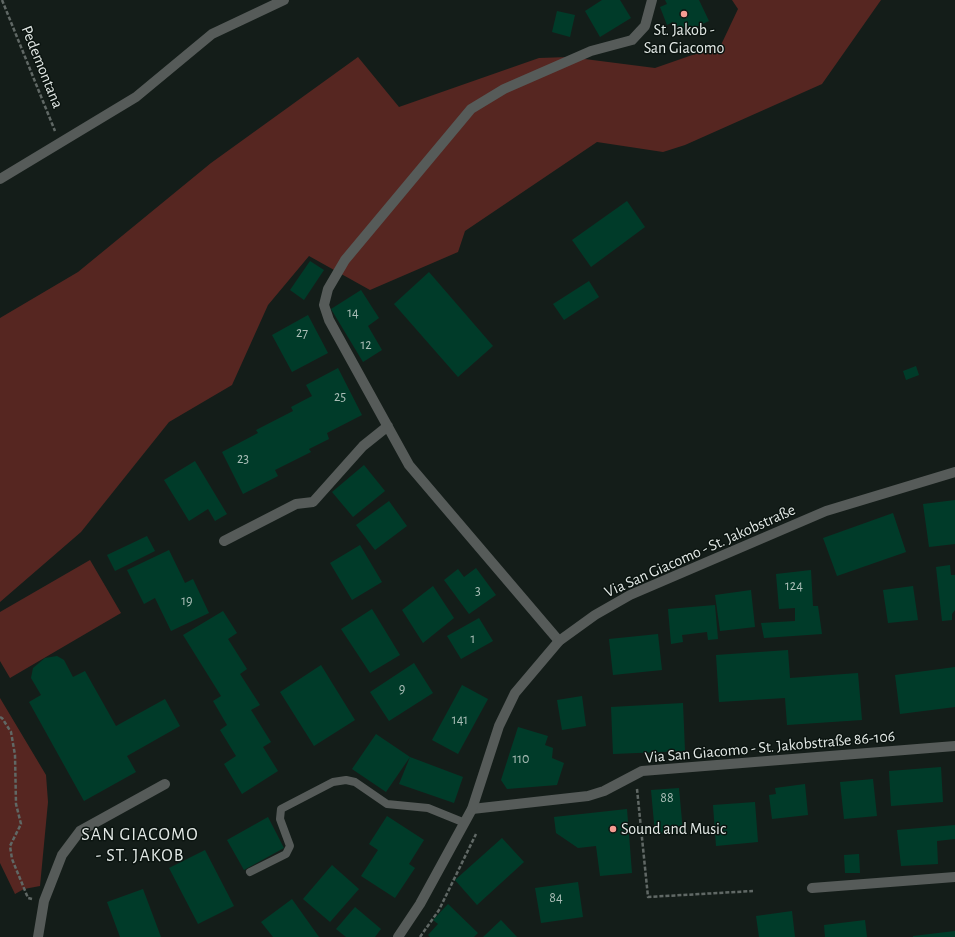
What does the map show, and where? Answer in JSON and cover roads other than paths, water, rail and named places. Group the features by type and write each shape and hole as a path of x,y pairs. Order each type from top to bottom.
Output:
{"street":[{"path":"0,179 136,97 212,34 284,0"},
{"path":"559,641 410,466 329,320 324,305 328,289 345,260 471,110 504,89 591,50 632,40 645,26 652,0"},
{"path":"224,541 296,504 313,502 363,446 388,426"},
{"name":"Via San Giacomo - St. Jakobstraße","path":"398,937 420,904 472,809 499,726 515,693 559,641 595,615 630,595 826,511 955,472"},
{"name":"Via San Giacomo - St. Jakobstraße 86-106","path":"472,809 588,796 604,791 642,771 955,746"},
{"path":"38,937 44,901 62,855 80,831 165,784"},
{"path":"812,888 955,877"}],"lane":[{"path":"250,872 286,854 290,846 280,819 281,809 333,782 346,780 355,782 388,804 428,808 465,823"}],"place":[{"name":"St. Jakob - San Giacomo","path":"684,14"},
{"name":"Sound and Music","path":"613,829"}],"district":[{"name":"SAN GIACOMO - ST. JAKOB","path":"140,845"}]}
